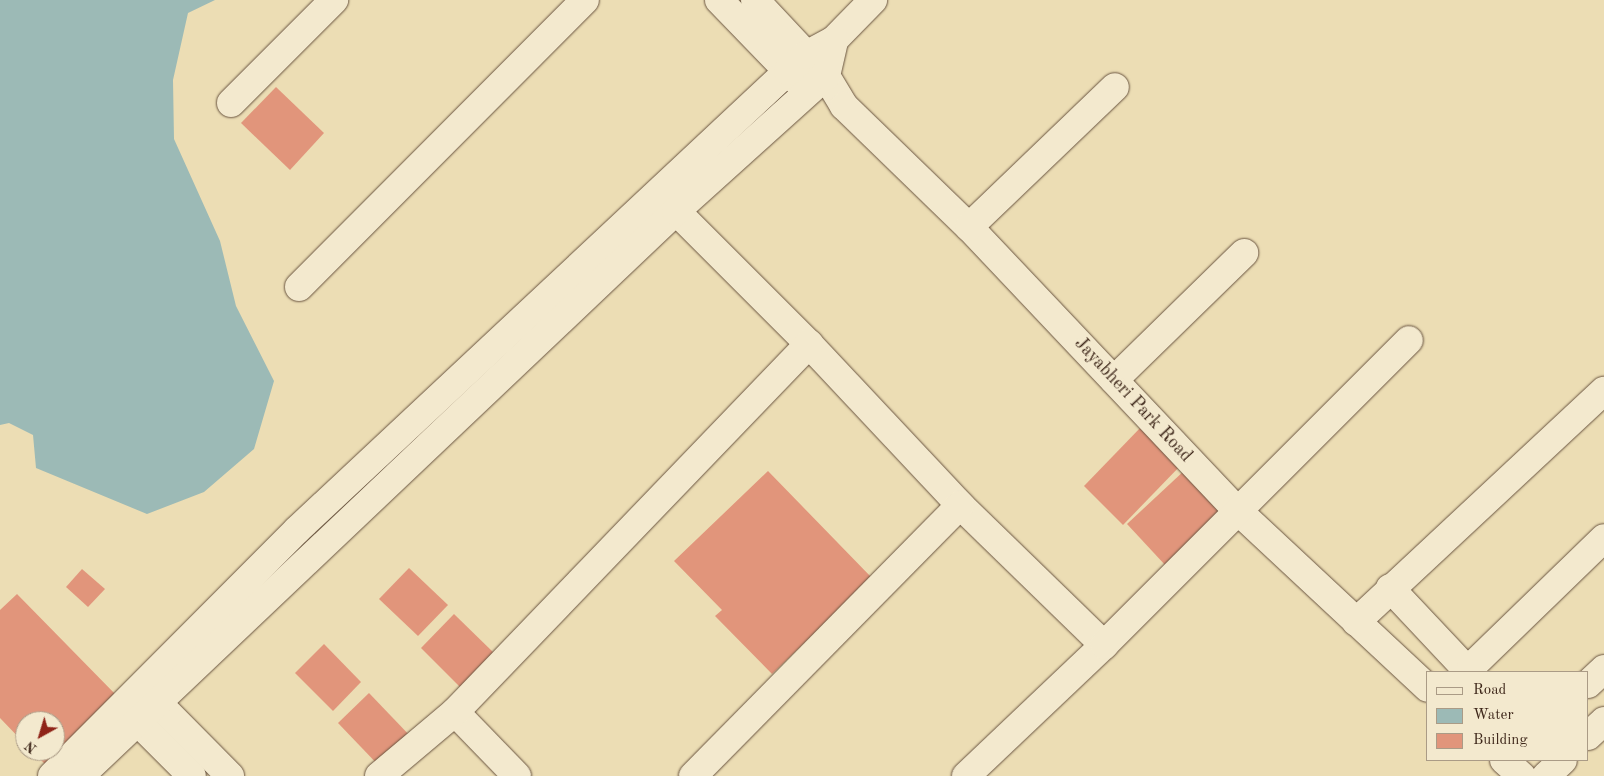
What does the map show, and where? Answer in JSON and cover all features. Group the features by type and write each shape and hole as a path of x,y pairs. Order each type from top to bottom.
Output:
{"street":[{"path":"231,103 334,0"},
{"path":"299,287 585,0"},
{"name":"Jayabheri Park Road","path":"719,0 797,63 817,84 844,106 968,227 1236,509 1426,686"},
{"name":"Jayabheri Park Road","path":"755,0 797,63"},
{"path":"80,776 131,716 298,530 797,63 834,40 873,0"},
{"path":"150,696 676,211 817,84 834,40"},
{"path":"968,227 1115,87"},
{"path":"676,211 809,344 960,505 1104,645"},
{"path":"1114,380 1244,253"},
{"path":"966,776 1104,645 1236,509 1408,340"},
{"path":"379,776 455,712 809,344"},
{"path":"1356,622 1390,588 1604,391"},
{"path":"693,776 960,505"},
{"path":"1390,588 1465,668 1470,667 1604,538"},
{"path":"1401,664 1432,634"},
{"path":"1589,683 1604,669"},
{"path":"150,696 230,776"},
{"path":"455,712 517,776"},
{"path":"52,776 131,716"},
{"path":"131,716 192,776"},
{"path":"1589,735 1604,721"},
{"path":"1546,776 1562,761"}],"water":[{"path":"0,0 215,0 188,13 173,80 174,139 220,241 236,306 274,381 254,449 204,492 147,514 36,468 33,435 9,423 0,425"}],"building":[{"path":"276,87 324,133 290,170 241,123"},
{"path":"1142,426 1182,464 1123,525 1084,486"},
{"path":"1186,469 1225,512 1166,566 1127,524"},
{"path":"768,471 872,578 772,674 715,616 722,610 674,561"},
{"path":"409,568 448,605 418,636 379,599"},
{"path":"82,569 105,589 88,607 66,587"},
{"path":"17,594 118,697 65,749 65,711 15,711 15,734 0,718 0,610"},
{"path":"454,614 495,654 461,688 421,648"},
{"path":"324,644 361,682 333,711 295,673"},
{"path":"369,693 414,740 383,770 338,723"},
{"path":"42,761 52,761 47,766"}]}
